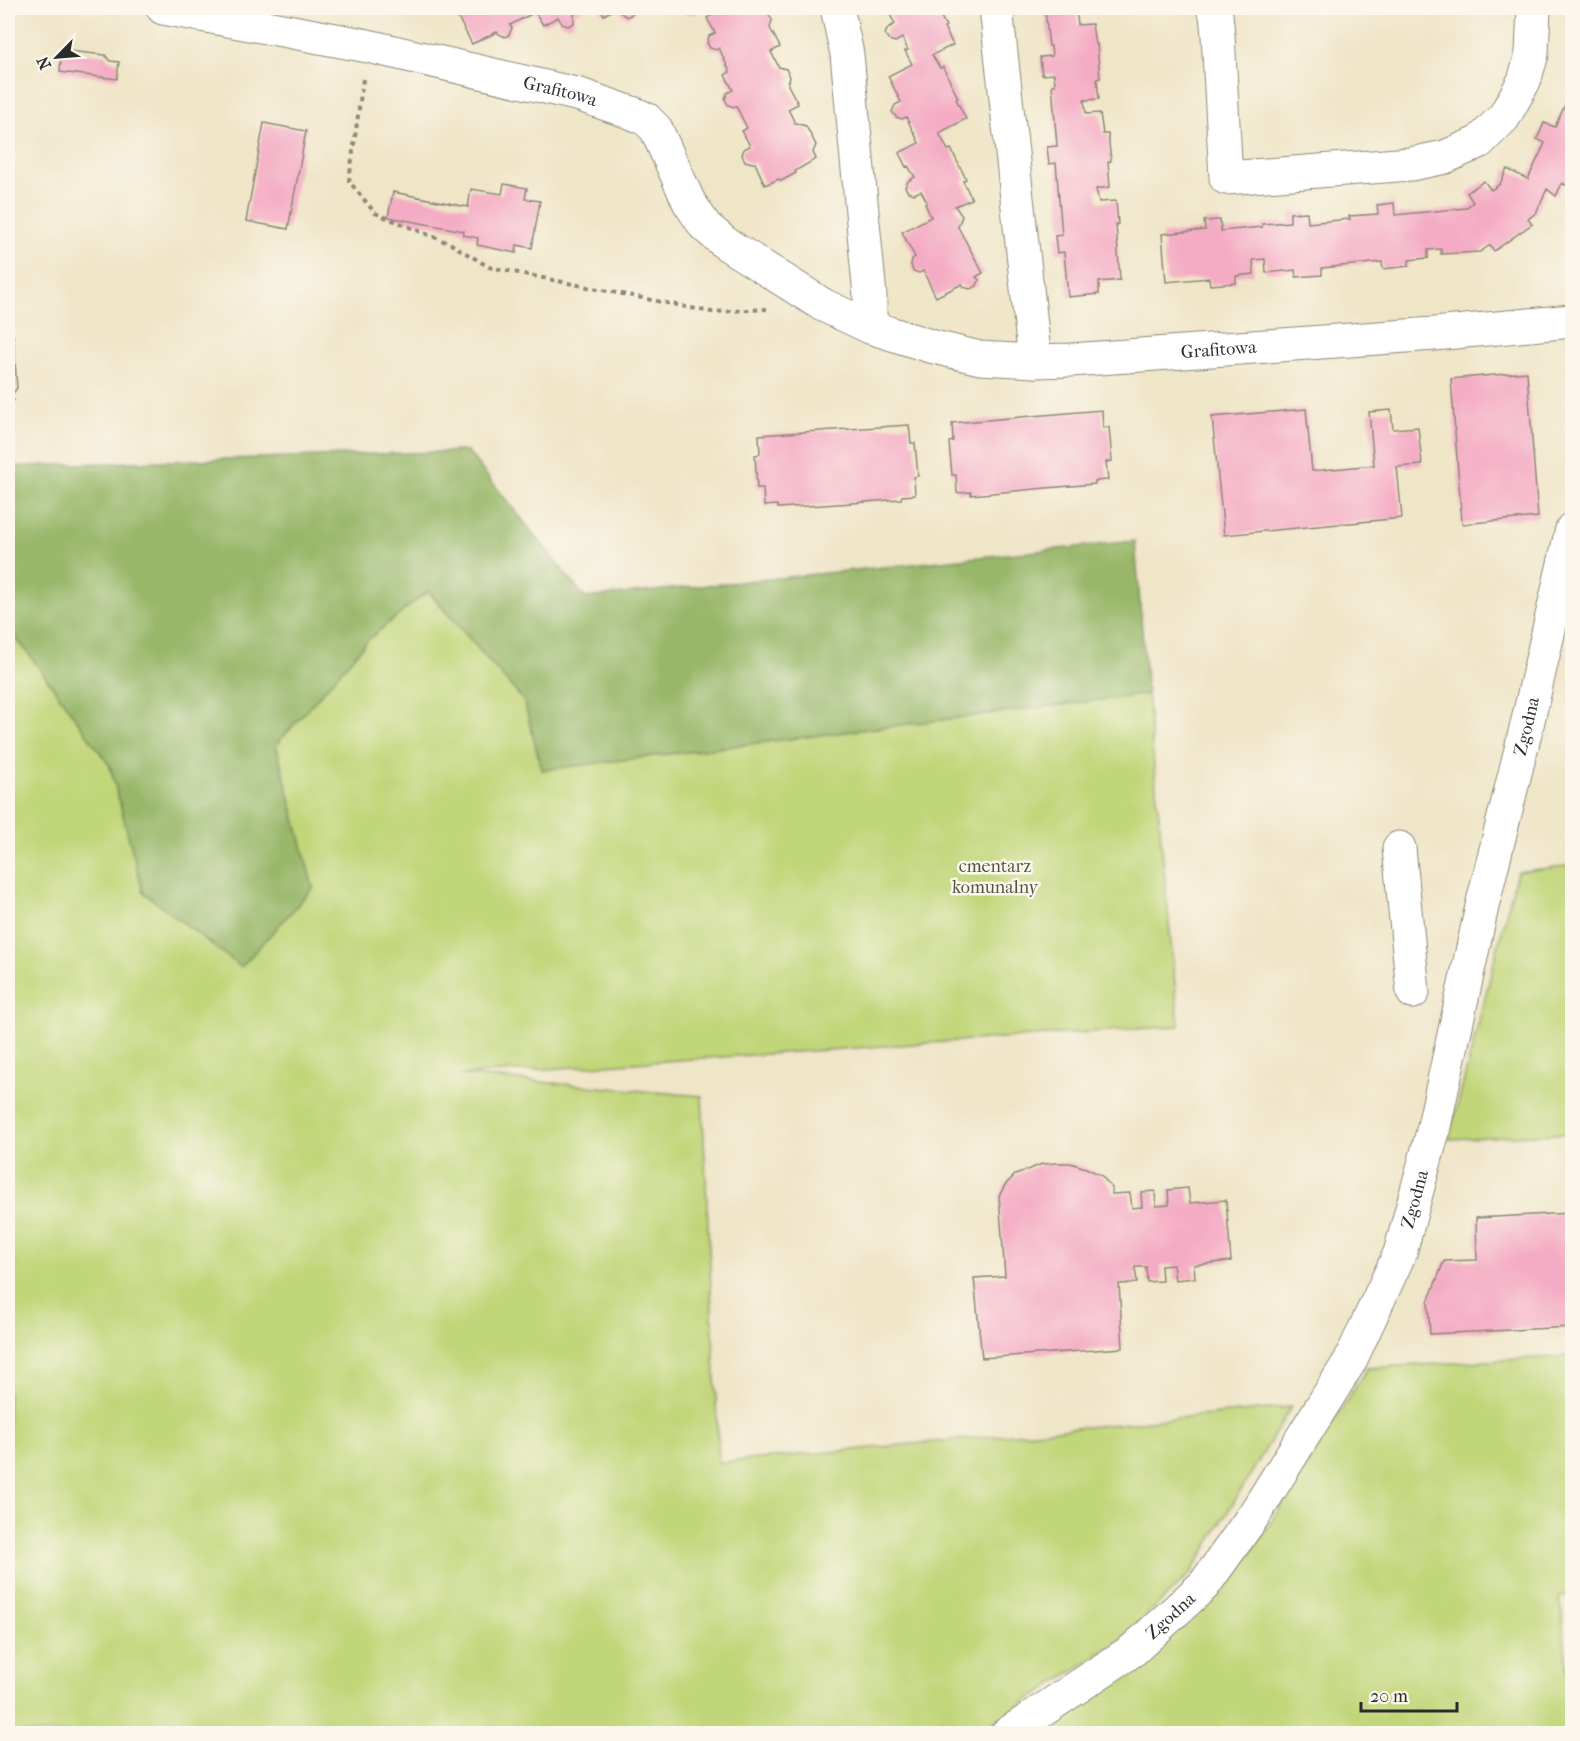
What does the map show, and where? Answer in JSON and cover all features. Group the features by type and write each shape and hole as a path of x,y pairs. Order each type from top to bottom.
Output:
{"street":[{"name":"Grafitowa","path":"163,8 368,46 579,95 635,114 656,129 689,202 705,226 725,243 823,306 870,327 930,346 980,358 1035,361 1434,334 1572,321"},
{"path":"837,8 848,66 870,296 870,327"},
{"path":"1000,8 997,17 1035,361"},
{"path":"1213,8 1216,14 1218,35 1226,178 1411,164 1445,157 1479,142 1504,117 1524,81 1532,54 1534,8"},
{"name":"Zgodna","path":"1007,1734 1132,1650 1204,1585 1254,1515 1355,1351 1400,1253 1432,1135 1483,902 1529,718 1572,529"},
{"path":"1399,848 1413,992"}],"path":[{"path":"368,46 349,181 375,213 452,244 489,267 711,312 823,306"}],"green space":[{"path":"467,451 585,598 1135,541 1147,694 542,770 524,701 428,591 369,639 276,745 313,888 241,967 143,892 110,766 27,651 8,629 8,467"},
{"name":"cmentarz komunalny","path":"428,591 524,701 542,770 1147,694 1179,1026 459,1075 702,1096 719,1463 1291,1407 1191,1573 1118,1642 977,1733 8,1733 8,629 27,651 110,766 144,892 313,888 276,745 369,639"},
{"path":"1572,865 1572,1133 1449,1139 1517,872"},
{"path":"1572,1356 1572,1595 1560,1596 1572,1733 1043,1734 1155,1649 1255,1548 1367,1368"}],"building":[{"path":"453,8 586,8 574,14 574,23 568,26 562,24 558,17 543,25 535,12 510,25 512,28 509,35 505,37 497,32 472,44"},
{"path":"600,8 617,8 604,15"},
{"path":"619,8 636,8 634,13 627,17"},
{"path":"679,8 697,8 695,14 687,14 681,12"},
{"path":"706,8 759,8 768,13 772,20 770,28 780,47 771,52 779,67 786,69 790,77 788,85 798,104 788,109 795,123 806,126 816,145 813,152 816,159 781,181 779,179 765,185 755,163 745,161 742,155 744,149 750,146 742,131 747,128 736,106 728,105 725,99 727,93 733,90 725,75 730,72 719,48 716,50 710,48 707,43 709,36 715,33 707,18 713,15 711,10"},
{"path":"883,8 936,8 953,45 932,55 940,68 943,67 966,119 939,133 948,150 951,149 966,179 963,181 972,199 955,206 962,216 958,227 983,273 976,277 979,280 977,286 970,289 962,284 936,297 923,271 919,273 913,271 911,265 915,257 902,232 931,217 921,191 914,194 908,192 905,187 908,181 915,177 908,166 906,167 899,153 919,143 906,117 902,119 896,117 892,112 895,105 901,102 888,76 912,64 905,51 908,50 902,38 895,42 889,40 885,34 888,28 895,24"},
{"path":"1076,9 1078,25 1092,24 1095,44 1097,44 1099,99 1084,100 1086,114 1100,113 1103,134 1108,134 1111,161 1108,162 1110,187 1096,189 1099,202 1116,201 1120,280 1099,282 1099,294 1068,297 1064,252 1057,253 1055,236 1062,235 1056,163 1049,164 1047,147 1057,146 1052,85 1055,85 1054,74 1042,75 1040,57 1052,56 1045,11"},
{"path":"68,51 105,55 110,61 119,62 117,79 60,72 61,55"},
{"path":"1570,51 1572,52 1572,70 1567,69"},
{"path":"1572,89 1572,188 1562,183 1556,196 1547,189 1536,213 1528,219 1532,224 1494,251 1490,245 1480,252 1441,254 1441,249 1428,250 1428,258 1409,260 1409,266 1383,269 1382,262 1322,268 1322,275 1296,277 1295,270 1266,273 1265,259 1253,260 1254,274 1236,276 1236,283 1210,285 1209,278 1166,282 1162,234 1205,230 1204,221 1220,220 1221,231 1290,222 1290,213 1307,212 1308,223 1350,219 1349,216 1378,214 1377,205 1394,203 1395,215 1466,208 1473,202 1467,193 1484,181 1491,190 1500,184 1507,169 1528,179 1545,143 1537,139 1544,123 1555,127"},
{"path":"264,123 306,131 288,229 246,221"},
{"path":"504,184 527,188 525,199 540,201 532,248 517,245 516,253 477,245 478,238 463,235 464,231 388,217 393,192 468,207 471,189 502,194"},
{"path":"8,336 13,336 17,388 10,397 14,400 8,407"},
{"path":"1527,372 1538,517 1462,524 1451,379"},
{"path":"1306,409 1312,471 1374,465 1369,412 1391,410 1393,429 1418,427 1422,465 1397,467 1402,518 1224,535 1212,417"},
{"path":"1102,410 1103,428 1109,427 1112,461 1106,462 1108,480 1095,481 1095,484 971,495 971,492 957,493 956,475 952,475 949,442 953,441 952,423"},
{"path":"909,425 911,443 915,443 918,476 914,477 915,495 902,496 901,499 853,503 778,508 777,505 764,506 763,488 757,488 755,455 760,454 759,435"},
{"path":"1070,1163 1101,1175 1112,1188 1112,1194 1130,1193 1132,1208 1142,1207 1141,1192 1155,1191 1156,1206 1169,1205 1168,1190 1188,1188 1190,1203 1226,1200 1231,1261 1194,1265 1195,1278 1175,1280 1173,1265 1161,1266 1162,1281 1147,1282 1146,1267 1135,1267 1137,1283 1119,1284 1123,1348 982,1358 974,1278 1005,1276 999,1196 1005,1185 1015,1175 1042,1164"},
{"path":"1572,1213 1572,1327 1430,1334 1428,1302 1444,1261 1477,1260 1476,1218"}]}
